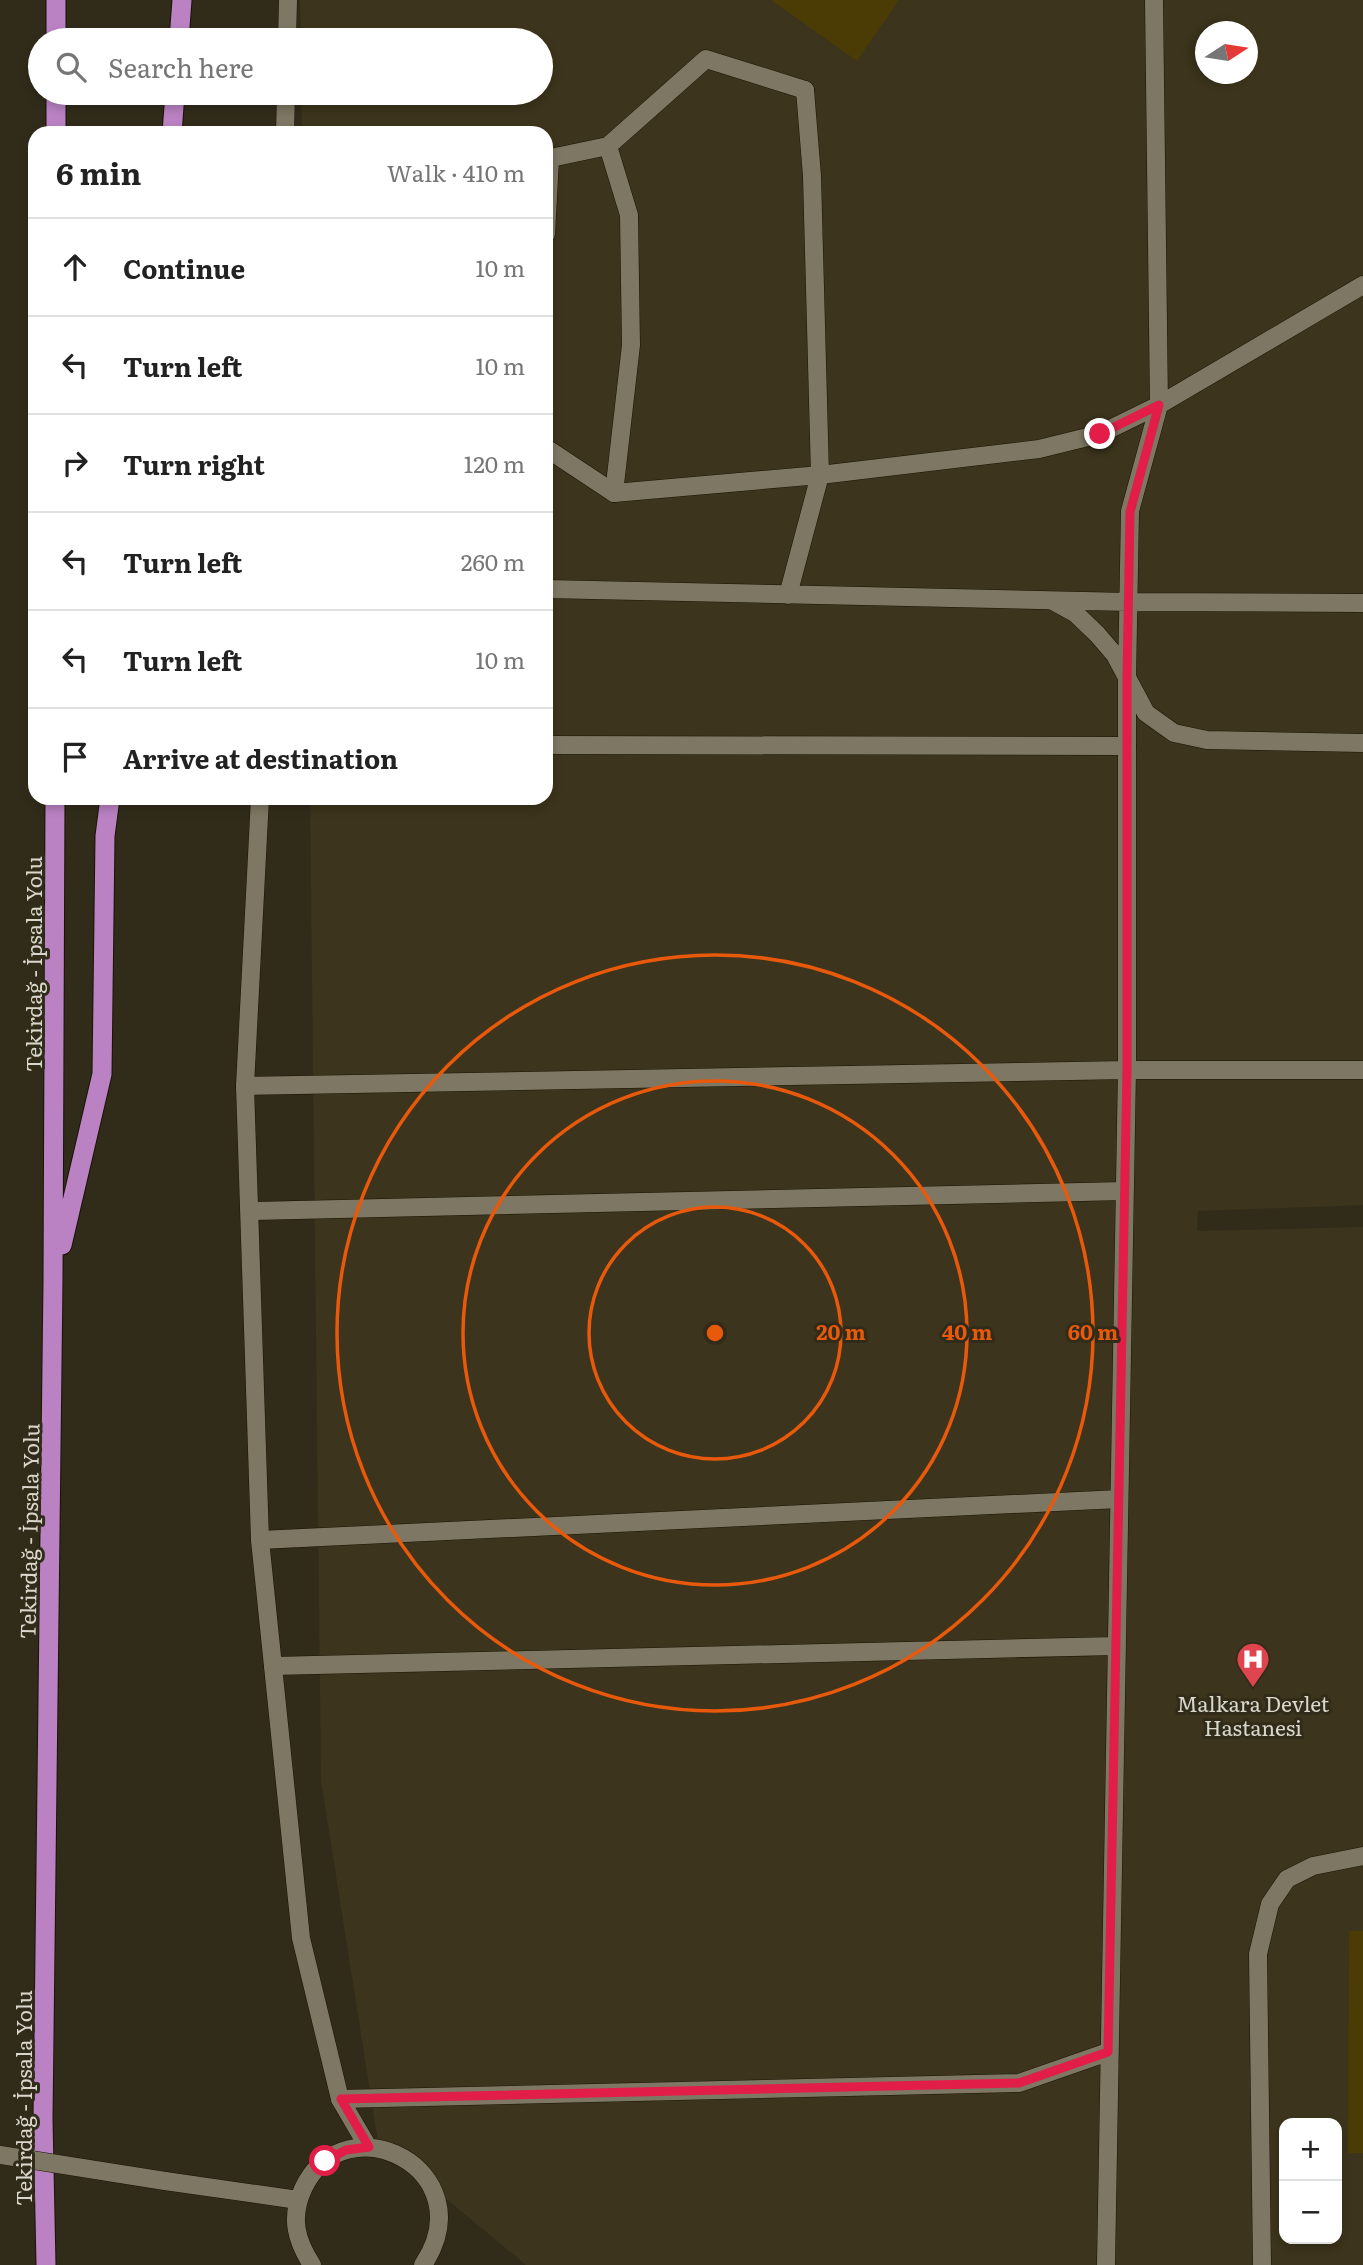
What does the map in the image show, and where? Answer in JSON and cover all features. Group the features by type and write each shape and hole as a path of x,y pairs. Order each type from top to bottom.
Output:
{"highway":[{"path":"55,0 55,28"},
{"path":"180,28 182,0"},
{"path":"56,105 56,126"},
{"path":"173,126 174,105"},
{"name":"Tekirdağ - İpsala Yolu","path":"46,2265 43,2119 53,1280 55,805"},
{"path":"53,1280 102,1074 105,836 109,805"}],"street":[{"path":"287,28 288,0"},
{"path":"1106,2265 1127,1070 1127,679 1130,512 1159,405 1154,0"},
{"path":"553,158 608,146 706,59 805,90 812,176 820,475 788,595"},
{"path":"285,126 286,105"},
{"path":"608,146 629,215 631,345 614,493"},
{"path":"553,453 614,493 820,475 1038,449 1100,434 1159,405 1363,285"},
{"path":"553,589 1129,602 1363,603"},
{"path":"1050,600 1075,613 1097,634 1115,655 1146,713 1174,733 1208,740 1363,743"},
{"path":"553,745 1127,746"},
{"path":"260,805 245,1086 260,1540 300,1938 341,2099 369,2147"},
{"path":"245,1086 1127,1070 1363,1070"},
{"path":"250,1211 1124,1191"},
{"path":"260,1540 1119,1499"},
{"path":"272,1665 1116,1646"},
{"path":"1262,2265 1258,1954 1270,1904 1287,1879 1313,1866 1363,1856"},
{"path":"341,2099 1019,2083 1108,2052"},
{"path":"312,2265 301,2247 296,2224 298,2200 309,2178 325,2161 346,2150 369,2147 392,2151 411,2162 428,2180 437,2202 439,2225 434,2248 422,2265"},
{"path":"0,2155 298,2200"}],"shaded area":[{"path":"300,0 1363,0 1363,1205 1198,1211 1197,1231 1363,1227 1363,2265 526,2265 378,2142 321,1780 310,805 553,805 553,126 302,126 301,105 553,105 553,28 301,28"}],"building":[{"path":"771,0 899,0 857,61"},
{"path":"1349,1931 1363,1931 1363,2153 1348,2153"}],"place":[{"name":"Malkara Devlet Hastanesi","path":"1253,1689"}],"route":[{"path":"325,2161 346,2150 369,2147 341,2099 1019,2083 1108,2052 1127,1070 1127,679 1130,512 1159,405 1100,434"}]}
